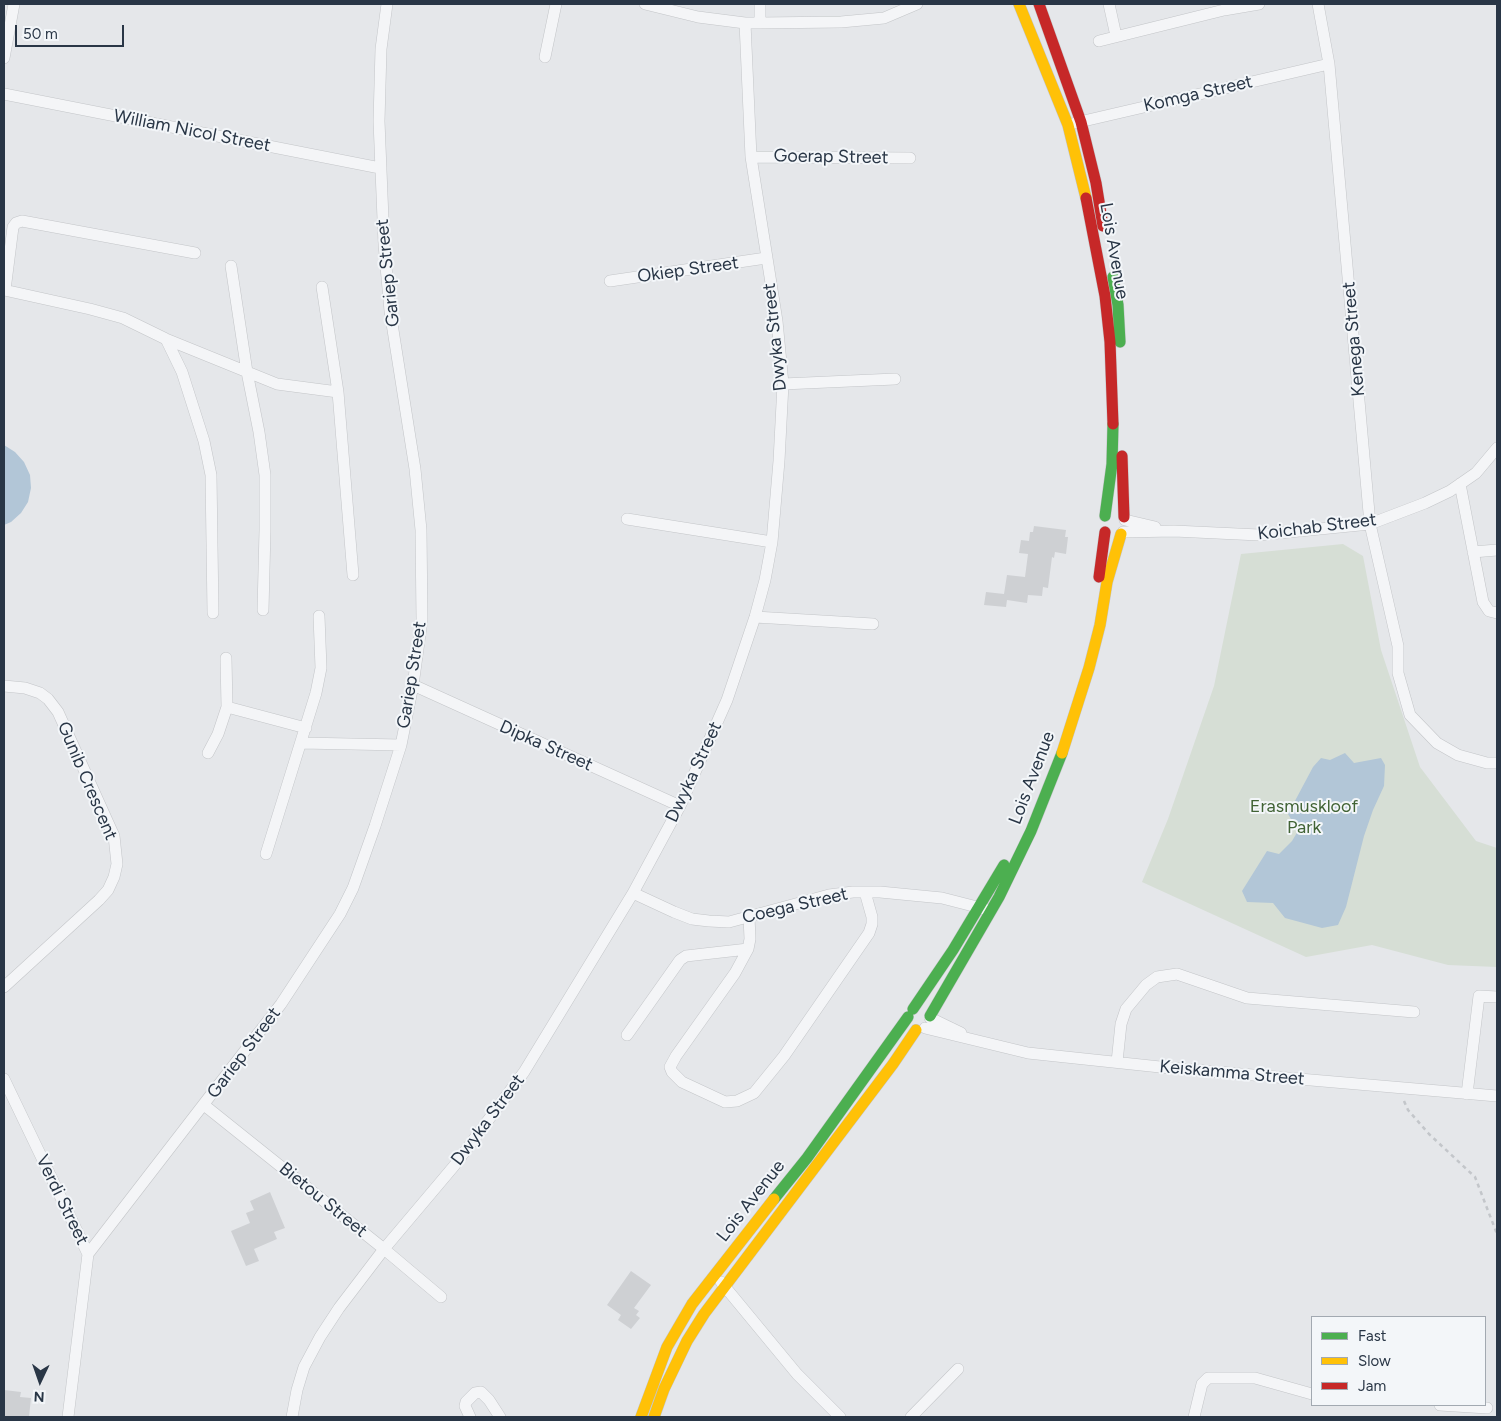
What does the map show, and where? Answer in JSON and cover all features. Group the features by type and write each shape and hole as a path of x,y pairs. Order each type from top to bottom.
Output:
{"street":[{"path":"4,58 14,4"},
{"name":"Gariep Street","path":"88,1254 281,1004 340,914 353,888 375,826 400,745 413,685 422,620 421,530 415,469 390,311 384,244 379,121 381,49 387,4"},
{"path":"545,57 556,4"},
{"path":"645,4 698,16 746,23 841,22 884,18 917,4"},
{"path":"760,4 760,23"},
{"name":"Lois Avenue","path":"641,1417 670,1340 692,1304 807,1158 953,950 1001,870 1045,772 1070,702 1096,595 1105,532 1102,524 1105,516 1112,464 1113,430 1110,342 1105,296 1091,217 1068,125 1019,4"},
{"name":"Lois Avenue","path":"654,1417 664,1389 687,1341 704,1314 926,1023 991,911 1031,831 1058,765 1089,668 1100,624 1107,582 1122,533 1126,527 1121,478 1122,380 1118,305 1096,183 1080,122 1040,4"},
{"path":"1109,4 1116,36"},
{"path":"1099,41 1259,4"},
{"name":"Kenega Street","path":"1318,4 1329,64 1370,524 1398,646 1398,673 1410,715 1437,743 1458,755 1497,764"},
{"name":"Dwyka Street","path":"292,1417 304,1367 320,1337 339,1308 384,1249 454,1166 524,1072 633,893 680,806 727,700 755,617 765,580 772,542 783,384 777,321 751,156 746,23"},
{"name":"Komga Street","path":"1068,125 1329,64"},
{"name":"William Nicol Street","path":"4,94 380,168"},
{"name":"Goerap Street","path":"751,156 910,158"},
{"path":"195,253 22,221 16,223 13,227 4,290 123,318 166,339 277,384 338,392"},
{"name":"Okiep Street","path":"610,281 766,258"},
{"path":"231,266 265,475 266,530 262,610"},
{"path":"322,287 338,392 353,575"},
{"path":"166,339 182,372 204,441 211,475 213,613"},
{"path":"783,384 895,379"},
{"name":"Koichab Street","path":"1122,533 1174,531 1259,535 1295,533 1370,524 1425,503 1460,484 1476,473 1497,448"},
{"path":"1460,484 1486,607 1489,611 1497,614"},
{"path":"1105,516 1114,512 1124,518"},
{"name":"Koichab Street","path":"1124,518 1174,531"},
{"path":"627,519 772,542"},
{"path":"1105,532 1112,536 1122,533"},
{"path":"1473,552 1497,550"},
{"path":"266,854 316,693 321,668 319,616"},
{"path":"755,617 873,624"},
{"path":"208,752 218,734 227,707 226,658"},
{"name":"Dipka Street","path":"413,685 680,806"},
{"name":"Gunib Crescent","path":"4,686 25,688 40,693 48,699 58,712 114,836 117,864 108,890 100,900 4,987"},
{"path":"227,707 306,728"},
{"path":"301,743 400,745"},
{"path":"748,917 750,939 748,950 735,973 670,1067 672,1072 682,1082 725,1102 742,1099 754,1093 784,1056 869,933 872,917 865,892"},
{"name":"Coega Street","path":"633,893 692,918 729,922 829,895 865,892 942,898 979,906 991,911"},
{"path":"626,1035 680,960 686,956 748,950"},
{"path":"1117,1062 1121,1024 1126,1009 1146,985 1157,977 1177,974 1247,998 1414,1012"},
{"path":"1468,1094 1479,996 1497,998"},
{"path":"919,1007 924,1008 927,1010 926,1023 910,1025 910,1013 919,1007"},
{"name":"Keiskamma Street","path":"926,1023 958,1031 968,1039 1028,1054 1497,1096"},
{"name":"Verdi Street","path":"4,1079 88,1254 68,1417"},
{"name":"Bietou Street","path":"204,1105 441,1297"},
{"path":"716,1275 797,1374 840,1417"},
{"path":"910,1417 958,1369"},
{"path":"1194,1417 1202,1384 1208,1378 1255,1378 1311,1394"},
{"path":"470,1417 465,1406 466,1402 475,1393 481,1392 489,1400 500,1417"},
{"path":"1456,1406 1487,1408"}],"path":[{"path":"1397,1088 1408,1110 1429,1134 1474,1177 1497,1234"}],"green space":[{"name":"Erasmuskloof Park","path":"1343,544 1363,556 1381,650 1420,767 1476,841 1497,848 1497,967 1448,965 1372,945 1306,957 1142,882 1168,819 1214,686 1241,554"}],"water":[{"path":"4,445 15,452 24,462 30,475 31,488 28,502 21,513 11,522 4,525"},
{"path":"1345,753 1354,763 1381,758 1385,765 1384,786 1364,836 1346,907 1338,925 1322,928 1285,918 1273,903 1247,902 1242,891 1267,851 1279,854 1292,841 1298,831 1288,814 1313,767 1321,758 1330,760"}],"building":[{"path":"1034,526 1066,530 1065,537 1068,537 1066,554 1055,552 1054,558 1052,557 1048,588 1043,587 1042,596 1028,595 1027,603 1007,600 1006,607 984,605 986,592 1004,594 1007,575 1025,577 1028,554 1019,553 1021,540 1029,541 1030,532 1033,532"},
{"path":"270,1192 285,1228 274,1232 277,1239 254,1249 259,1261 246,1266 231,1231 250,1223 246,1213 254,1210 250,1201"},
{"path":"631,1271 651,1285 634,1308 639,1311 636,1315 640,1318 631,1329 618,1320 621,1315 607,1305"},
{"path":"4,1390 21,1392 20,1397 31,1398 29,1417 4,1417"}],"traffic: fast":[{"path":"1113,277 1118,305 1120,342"},
{"path":"1105,516 1112,464 1113,424"},
{"path":"930,1016 999,897 1031,831 1062,753"},
{"path":"913,1009 953,950 1004,865"},
{"path":"774,1199 807,1158 908,1017"}],"traffic: slow":[{"path":"1019,4 1068,125 1086,198"},
{"path":"1062,753 1089,668 1100,625 1107,582 1121,534"},
{"path":"654,1417 664,1389 687,1341 704,1314 893,1064 916,1030"},
{"path":"641,1417 667,1347 692,1304 774,1199"}],"traffic: jam":[{"path":"1039,4 1081,122 1096,183 1103,226"},
{"path":"1086,198 1105,296 1110,342 1113,424"},
{"path":"1122,456 1124,517"},
{"path":"1099,577 1105,532"}]}
